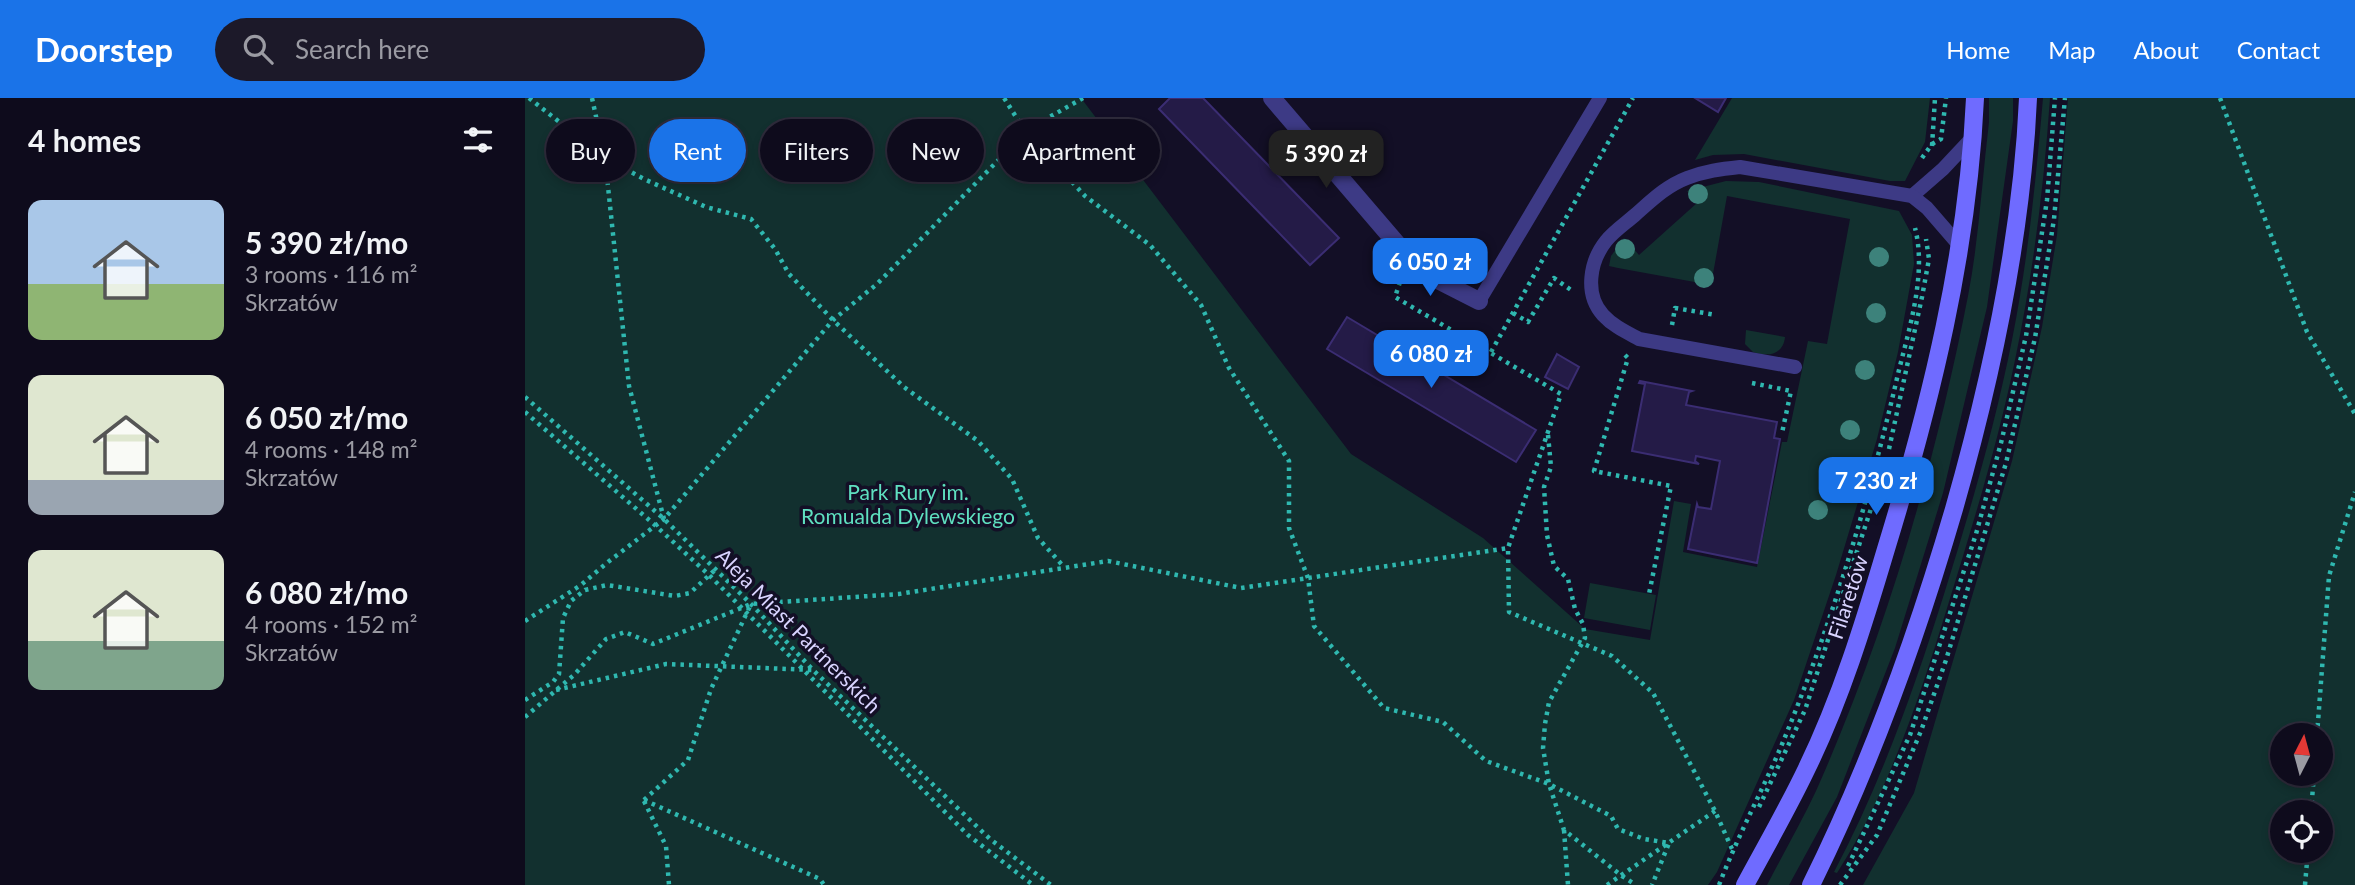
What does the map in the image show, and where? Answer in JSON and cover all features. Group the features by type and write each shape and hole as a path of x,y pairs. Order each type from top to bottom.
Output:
{"main road":[{"name":"Filaretów","path":"1745,885 1807,768 1825,727 1861,632 1922,429 1959,245 1973,137 1975,98"},
{"path":"1811,885 1855,793 1888,713 1943,547 1971,449 2000,322 2019,199 2028,98"}],"street":[{"path":"1272,98 1409,258 1428,275 1479,301"}],"lane":[{"path":"1479,301 1600,98"},
{"path":"1912,195 1943,169 1973,137"},
{"path":"1795,367 1639,339 1617,327 1597,306 1590,276 1607,240 1664,190 1685,178 1713,169 1739,167 1912,195 1959,245"}],"path":[{"path":"529,98 556,119"},
{"path":"592,98 597,119"},
{"path":"1004,98 1017,119"},
{"path":"1046,119 1083,98"},
{"path":"1491,352 1633,98"},
{"path":"1929,179 1935,98"},
{"path":"1720,885 1732,850 1779,750 1818,651 1878,461 1917,279 1919,249 1912,214 1916,172 1925,153 1932,144 1941,139 1946,98"},
{"path":"2220,98 2307,332 2355,414"},
{"path":"525,621 581,586 664,519 833,320 877,284 998,159"},
{"path":"635,174 706,206 751,219 775,249 789,274 833,320 904,387 978,441 1012,479 1038,538 1065,568"},
{"path":"608,182 629,386 664,519"},
{"path":"1072,182 1085,196 1150,246 1201,305 1229,368 1289,461 1289,528 1308,578 1314,626 1384,708 1443,722 1486,761 1549,784 1611,816 1618,829 1644,839 1669,844"},
{"path":"1888,455 1929,259 1927,208"},
{"path":"1409,258 1395,297 1561,394 1508,548 1509,612 1612,656 1653,693 1715,811 1732,850"},
{"path":"1513,313 1528,322 1554,278 1571,288 1571,298"},
{"path":"1681,309 1716,316"},
{"path":"1620,350 1627,358 1640,360"},
{"path":"1627,358 1594,471 1671,486 1649,594"},
{"path":"1741,381 1791,391 1782,433"},
{"name":"Aleja Miast Partnerskich","path":"525,397 664,519 751,604 813,670 990,839 1051,885"},
{"path":"525,412 709,575 968,835 1033,885"},
{"path":"1547,433 1551,467 1544,488 1547,535 1554,566 1567,579 1575,609 1583,624 1585,638 1549,702 1543,748 1549,784 1564,830 1568,885"},
{"path":"1720,885 1787,753 1805,710 1884,468"},
{"path":"2318,723 2329,576 2355,492"},
{"path":"525,717 575,674 606,639 625,632 653,643 751,604 899,594 1108,561 1241,588 1508,548"},
{"path":"525,700 553,682 559,674 563,618 571,601 585,590 607,585 675,596 689,593 716,569"},
{"path":"643,800 688,760 711,689 751,604"},
{"path":"556,691 666,664 813,670"},
{"path":"643,800 666,846 669,885"},
{"path":"643,800 820,879 824,885"},
{"path":"1607,885 1715,811"},
{"path":"1564,830 1636,885"},
{"path":"1652,885 1669,844"},
{"path":"2305,885 2307,863"}],"green space":[{"name":"Park Rury im. Romualda Dylewskiego","path":"525,98 1081,98 1097,119 998,119 998,182 1145,182 1351,454 1483,538 1585,629 1650,640 1674,501 1691,504 1683,552 1757,567 1782,442 1787,442 1808,341 1827,344 1850,219 1727,196 1711,285 1609,266 1611,256 1624,238 1639,255 1697,203 1687,191 1726,181 1759,182 1899,211 1912,235 1914,264 1898,352 1877,439 1836,575 1794,700 1717,872 1708,885 525,885"},
{"path":"1732,98 1930,98 1925,142 1905,181 1890,181 1744,154 1713,155 1695,160"},
{"path":"1989,98 2013,98 2013,121 1987,307 1943,493 1895,648 1837,797 1789,885 1767,885 1810,803 1865,671 1924,485 1955,359 1972,275 1989,122"},
{"path":"2043,98 2050,98 2032,263 2015,360 1993,453 1937,639 1901,743 1872,810 1837,873 1834,872 1882,769 1922,663 1982,466 2005,372 2023,280"},
{"path":"2068,98 2355,98 2355,885 1863,885 1914,793 2012,461 2042,327 2057,235"},
{"path":"1746,330 1785,337 1784,343 1774,353 1753,352 1745,344"},
{"path":"1590,583 1656,595 1650,630 1584,618"}],"building":[{"path":"1170,98 1203,98 1339,238 1310,265 1159,109"},
{"path":"1695,98 1726,98 1718,112"},
{"path":"1347,317 1536,430 1516,462 1327,349"},
{"path":"1557,354 1579,367 1568,389 1545,377"},
{"path":"1640,381 1692,391 1689,392 1686,405 1777,422 1774,438 1780,439 1757,563 1688,549 1697,504 1698,507 1711,509 1720,461 1696,456 1695,461 1699,464 1632,451 1645,384 1639,383"}]}
